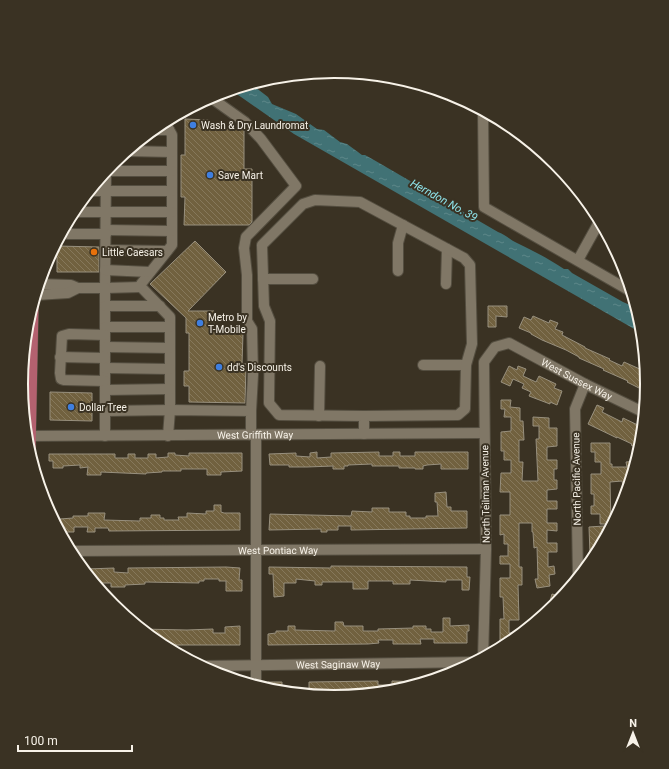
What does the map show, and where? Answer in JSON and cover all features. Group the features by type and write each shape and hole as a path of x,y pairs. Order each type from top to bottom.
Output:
{"main road":[{"path":"29,405 31,346"}],"street":[{"path":"216,101 245,122 261,139 296,186 249,233 246,237 244,248 247,274 247,321 252,328 252,411 256,549 256,681"},
{"path":"483,117 484,207 626,288"},
{"path":"141,287 141,284 172,245 172,135 167,128"},
{"path":"135,151 172,152"},
{"path":"115,171 172,171"},
{"path":"105,436 106,180"},
{"path":"96,192 172,191"},
{"path":"315,200 360,202 447,249 464,258 470,265 472,344 466,365 465,409 458,415 279,415 269,403 270,321 264,306 262,245 303,204 315,200"},
{"path":"81,212 172,212"},
{"path":"398,271 398,243 403,225"},
{"path":"578,260 597,226"},
{"path":"68,234 172,231"},
{"path":"446,284 447,249"},
{"path":"106,250 167,251"},
{"path":"105,270 150,272"},
{"path":"263,279 313,279"},
{"path":"45,284 71,285 78,288 141,287 170,316 170,410 168,436"},
{"path":"41,295 68,293 78,288"},
{"path":"105,306 160,306"},
{"path":"170,327 65,335 62,336 61,340 60,357 61,379 67,381 105,386 170,389"},
{"name":"West Sussex Way","path":"509,343 585,384 639,410"},
{"name":"North Teilman Avenue","path":"483,652 486,549 484,362 494,347 509,343"},
{"path":"105,358 170,348"},
{"path":"60,357 105,358 170,369"},
{"path":"423,365 466,365"},
{"path":"319,416 320,366"},
{"name":"North Pacific Avenue","path":"579,570 575,409 585,384"},
{"path":"105,411 252,411"},
{"path":"364,416 364,434"},
{"name":"West Griffith Way","path":"33,436 484,433"},
{"name":"West Pontiac Way","path":"77,551 486,549"},
{"name":"West Saginaw Way","path":"213,666 464,662"}],"water":[{"path":"256,88 268,97 272,104 296,114 317,129 324,130 340,142 347,144 362,155 374,160 515,242 564,269 568,269 572,273 631,305 636,330 294,134 237,94"}],"building":[{"path":"185,119 210,120 210,129 243,129 244,169 252,169 252,222 249,225 184,225 185,197 181,197 181,155 185,155"},
{"path":"195,241 226,272 188,311 214,311 214,333 243,333 242,364 246,364 245,403 189,402 189,386 184,386 184,371 189,371 189,333 186,333 186,318 150,284"},
{"path":"61,246 99,247 99,272 57,272 57,257"},
{"path":"488,306 507,306 507,317 496,316 496,327 488,327"},
{"path":"533,316 549,323 550,320 558,323 555,329 563,332 562,335 585,348 622,366 624,362 640,369 641,389 566,350 519,328 524,317 531,320"},
{"path":"509,366 517,370 518,366 526,369 523,376 536,382 539,376 556,384 554,388 562,391 557,405 529,396 531,392 522,388 524,384 513,379 510,386 501,382"},
{"name":"Dollar Tree","path":"50,392 92,393 92,421 50,420"},
{"path":"501,400 511,400 510,407 520,408 520,421 523,421 524,440 519,440 519,462 523,462 522,481 538,481 536,439 539,439 539,426 533,426 533,417 549,418 549,428 557,428 557,446 547,447 547,460 557,460 557,469 554,469 554,480 557,480 557,489 547,490 547,501 557,501 557,509 547,509 547,523 557,523 557,531 547,530 547,543 557,543 557,552 548,552 548,567 554,566 555,574 549,575 550,586 537,588 535,579 538,579 537,547 534,548 532,523 519,523 519,567 522,567 522,585 518,585 519,620 509,620 509,633 514,633 500,642 500,619 504,619 503,597 500,597 500,578 510,578 510,564 500,564 500,556 508,556 508,544 504,544 504,534 500,535 500,515 510,515 510,492 500,492 501,473 511,473 511,460 504,460 504,451 501,451 501,432 511,431 511,417 504,417 505,409 501,409"},
{"path":"597,405 604,408 602,412 622,422 623,418 638,425 634,447 631,445 632,444 588,424"},
{"path":"591,443 610,443 610,464 612,464 612,467 627,467 626,462 632,462 623,487 622,481 610,482 611,516 607,524 600,524 600,514 591,514 591,506 594,506 594,494 591,494 591,474 601,474 601,462 595,462 595,452 591,452"},
{"path":"317,452 317,458 331,457 331,453 379,452 379,456 393,456 393,452 400,452 400,456 415,456 415,452 468,452 468,469 441,469 441,464 423,466 423,469 399,468 399,466 372,466 372,464 348,465 344,466 344,469 333,469 333,466 289,467 289,465 270,465 269,454 296,453 296,456 310,457 310,453"},
{"path":"168,453 189,456 189,453 242,453 242,471 221,472 221,475 207,475 207,469 181,469 181,471 162,471 146,474 101,472 101,475 87,475 88,467 80,468 80,465 53,468 53,461 49,461 49,454 115,454 115,458 128,458 128,454 135,454 135,458 148,458 148,454 156,454 156,458 168,457"},
{"path":"446,492 447,507 451,507 451,511 467,511 467,528 351,530 351,526 338,526 338,530 327,530 327,532 321,532 321,529 269,530 270,514 351,516 352,511 372,512 372,508 389,508 389,512 406,512 406,516 410,516 410,518 438,516 435,493"},
{"path":"214,505 221,505 221,512 240,513 240,530 109,531 108,528 95,528 95,532 87,532 88,527 74,527 74,532 67,532 60,520 73,518 73,516 88,516 88,513 105,513 104,520 140,521 140,518 151,518 151,515 160,515 160,518 164,518 164,520 179,520 178,517 187,517 187,513 206,514 206,511 214,511"},
{"path":"604,526 604,530 600,538 590,553 589,527"},
{"path":"331,566 467,567 467,577 470,577 469,590 462,590 462,580 446,580 446,582 410,580 410,584 393,584 393,581 368,581 368,589 353,589 353,582 322,582 322,585 315,585 315,581 296,579 296,583 284,583 284,596 274,597 273,574 269,574 269,567 331,568"},
{"path":"114,568 114,572 128,573 128,568 240,568 239,580 242,580 242,591 226,591 226,581 219,581 219,579 204,579 204,581 199,581 199,583 145,582 145,584 125,585 125,587 111,587 111,583 101,583 90,569"},
{"path":"552,594 557,595 551,601 550,602"},
{"path":"443,618 450,618 450,626 469,625 469,631 467,631 467,643 434,643 434,639 420,639 421,644 393,644 393,640 378,640 379,643 368,644 268,645 268,634 276,633 276,631 288,631 288,626 295,626 295,630 335,631 335,622 343,622 344,626 363,626 363,631 426,626 426,629 431,629 431,632 443,632"},
{"path":"240,626 240,645 173,645 150,629 213,629 213,633 225,633 225,627"},
{"path":"378,681 378,685 392,685 392,681 411,682 394,685 375,688 334,691 309,690 309,682"},
{"path":"268,682 282,682 282,686 275,685 268,684"}],"place":[{"name":"Wash & Dry Laundromat","path":"193,125"},
{"name":"Save Mart","path":"210,175"},
{"name":"Little Caesars","path":"94,252"},
{"name":"Metro by T-Mobile","path":"200,323"},
{"name":"dd's Discounts","path":"219,367"},
{"name":"Dollar Tree","path":"71,407"}],"water label":[{"name":"Herndon No. 39","path":"444,200"}]}
